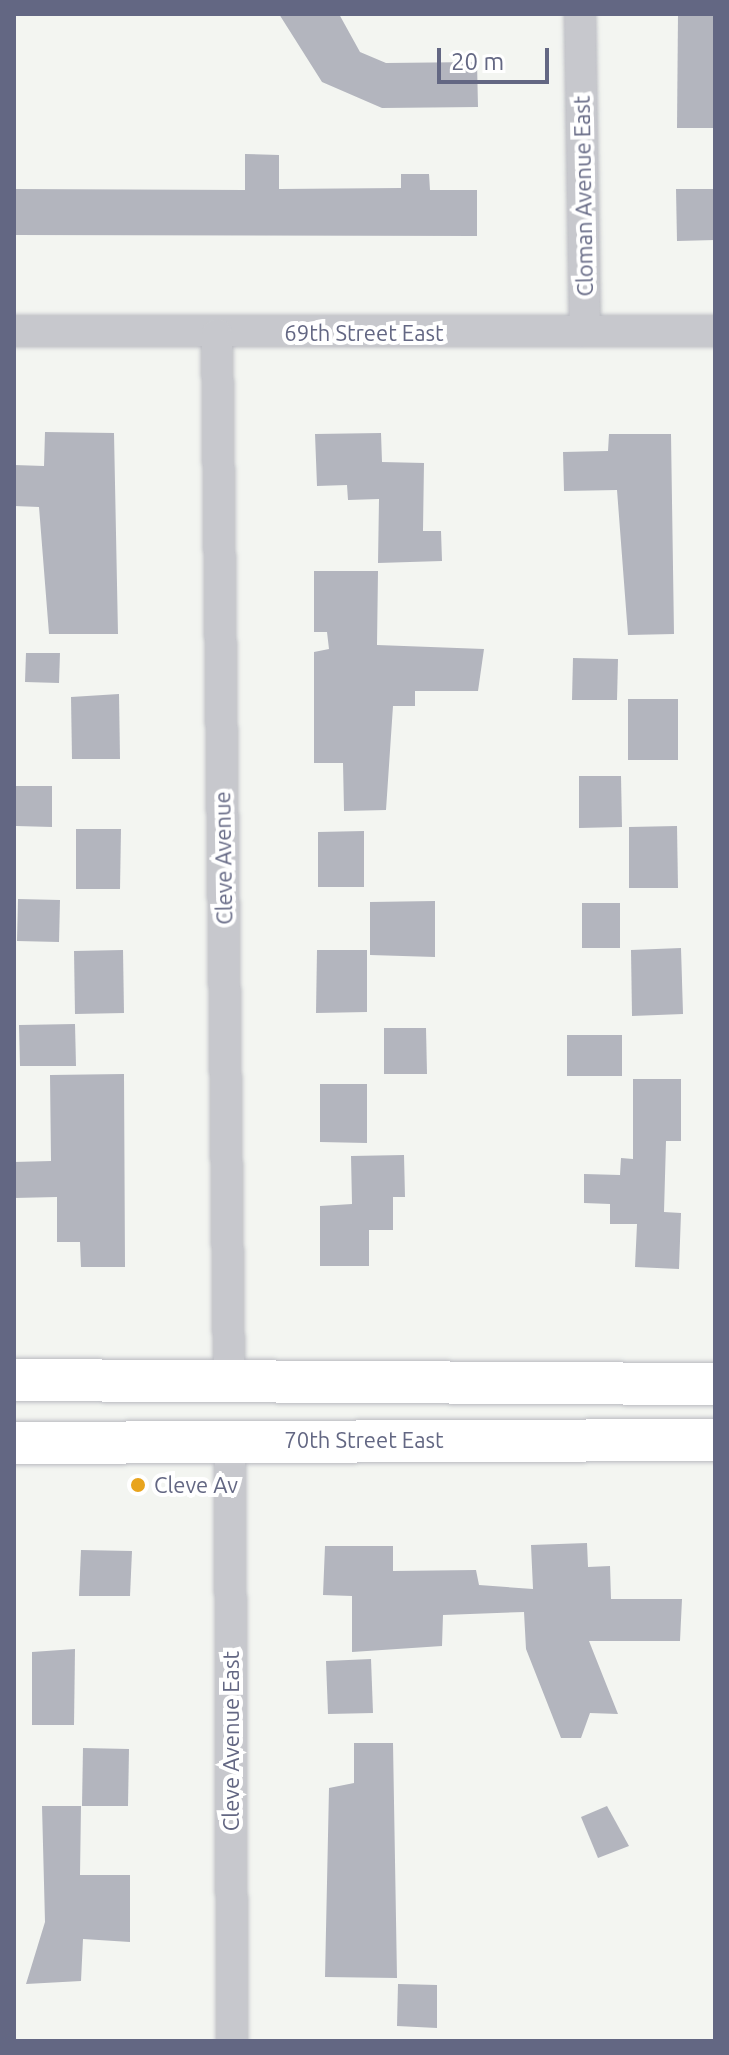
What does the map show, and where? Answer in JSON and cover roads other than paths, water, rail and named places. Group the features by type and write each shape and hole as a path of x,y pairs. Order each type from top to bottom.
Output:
{"main road":[{"path":"14,1380 715,1384"},
{"name":"70th Street East","path":"14,1443 715,1440"}],"street":[{"name":"Cloman Avenue East","path":"580,14 585,331"},
{"name":"69th Street East","path":"14,331 217,334 715,331"},
{"name":"Cleve Avenue","path":"217,334 229,1382"},
{"name":"Cleve Avenue East","path":"230,1440 232,2041"}],"place":[{"name":"Cleve Av","path":"138,1485"}]}
